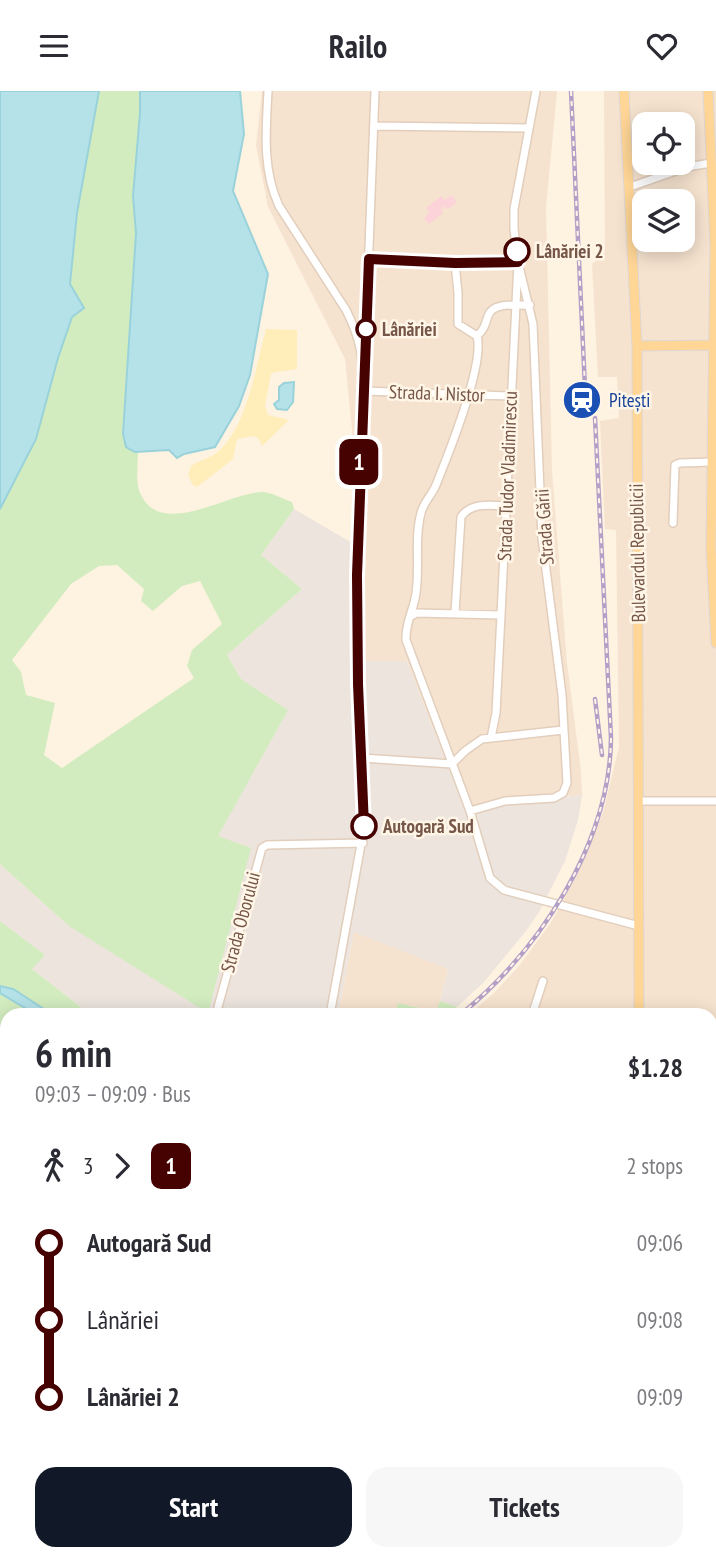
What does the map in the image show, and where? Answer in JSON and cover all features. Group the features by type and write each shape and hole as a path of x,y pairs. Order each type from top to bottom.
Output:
{"main road":[{"name":"Bulevardul Republicii","path":"624,91 637,347 639,1008"},
{"path":"708,91 715,254 711,560 716,643"},
{"path":"637,347 713,345"}],"street":[{"path":"268,91 266,149 272,191 346,310 359,339 363,373"},
{"path":"331,1008 363,843 356,600 374,91"},
{"name":"Strada Tudor Vladimirescu","path":"491,738 496,713 518,262 513,229 514,209 536,91"},
{"path":"374,126 528,128"},
{"path":"630,187 687,167 713,167"},
{"path":"369,259 455,263 518,262"},
{"name":"Strada Gării","path":"470,811 505,801 554,798 563,793 567,783 562,695 542,538 537,369 530,305 518,262"},
{"path":"455,263 458,324 477,336"},
{"path":"530,305 496,307 491,310 485,326 477,336 470,394 436,484 421,512 417,592 405,626 405,640 470,811 490,878 504,890 639,926"},
{"name":"Strada I. Nistor","path":"363,391 510,396"},
{"path":"673,523 675,465 711,462"},
{"path":"455,613 461,517 468,509 483,505 507,506"},
{"path":"409,617 416,613 500,615"},
{"path":"362,758 452,764 473,744 491,738 564,730"},
{"path":"639,801 716,801"},
{"name":"Strada Oborului","path":"218,1008 262,848 267,845 363,843"},
{"path":"534,1008 543,981"}],"shaded area":[{"path":"262,91 557,91 546,208 552,471 567,663 582,795 465,811 407,661 363,661 364,550 345,359 268,207 256,145"},
{"path":"604,91 716,91 716,1008 476,1008 519,966 550,924 565,897 603,813 619,747 616,530 605,529 600,421 619,418 617,377 598,377 592,264 605,252"},
{"path":"451,195 457,202 448,209 445,206 441,210 443,213 429,224 424,218 429,213 426,208 441,196 445,200"},
{"path":"294,509 364,550 363,661 407,661 465,811 582,795 578,820 565,861 539,912 484,982 457,1007 440,1001 448,969 354,932 339,1008 81,1008 31,968 45,955 0,921 0,864 69,926 251,848 217,836 288,710 241,679 227,655 302,589 261,555"},
{"path":"354,932 448,969 438,1008 420,1008 398,1003 396,1008 339,1008"}],"green space":[{"path":"99,91 140,91 133,196 136,233 123,434 126,447 138,452 139,490 151,508 165,513 197,510 262,492 292,502 294,509 261,555 302,589 227,655 241,679 288,710 218,836 251,848 209,1008 200,1008 69,926 0,864 0,509 36,439 72,317 84,308 69,284 77,213","holes":["117,565 144,589 141,601 153,611 182,586 200,581 222,624 192,650 187,666 194,678 62,768 44,755 55,703 26,695 21,672 12,660 71,584 99,566"]},
{"path":"0,921 45,955 32,969 81,1008 0,1008"},
{"path":"440,1001 457,1007 456,1008 437,1008"},
{"path":"398,1003 419,1008 396,1008"}],"sand":[{"path":"266,329 297,330 297,369 271,373 265,406 268,415 289,420 262,446 254,436 237,439 233,459 197,487 188,475 191,466 219,451 237,426 250,393"}],"water":[{"path":"0,91 99,91 77,213 70,284 84,308 72,317 36,439 0,509"},
{"path":"140,91 240,91 244,134 233,191 268,274 250,375 239,406 215,447 177,458 169,450 135,452 126,447 123,434 136,233 133,196"},
{"path":"294,382 293,402 287,410 277,409 274,404 279,400 279,387 284,383"},
{"path":"0,986 13,989 42,1008 25,1008 0,993"}],"railway":[{"path":"571,91 585,388"},
{"path":"468,1008 517,959 543,926 565,891 584,855 608,777 611,738 595,418"},
{"path":"595,699 602,755"}],"bus line":[{"name":"1","path":"364,826 357,575 369,259 455,263 518,262 517,251"}],"place":[{"name":"Lânăriei 2","path":"517,251"},
{"name":"Lânăriei","path":"366,329"},
{"name":"Pitești","path":"582,400"},
{"name":"Autogară Sud","path":"364,826"}]}
